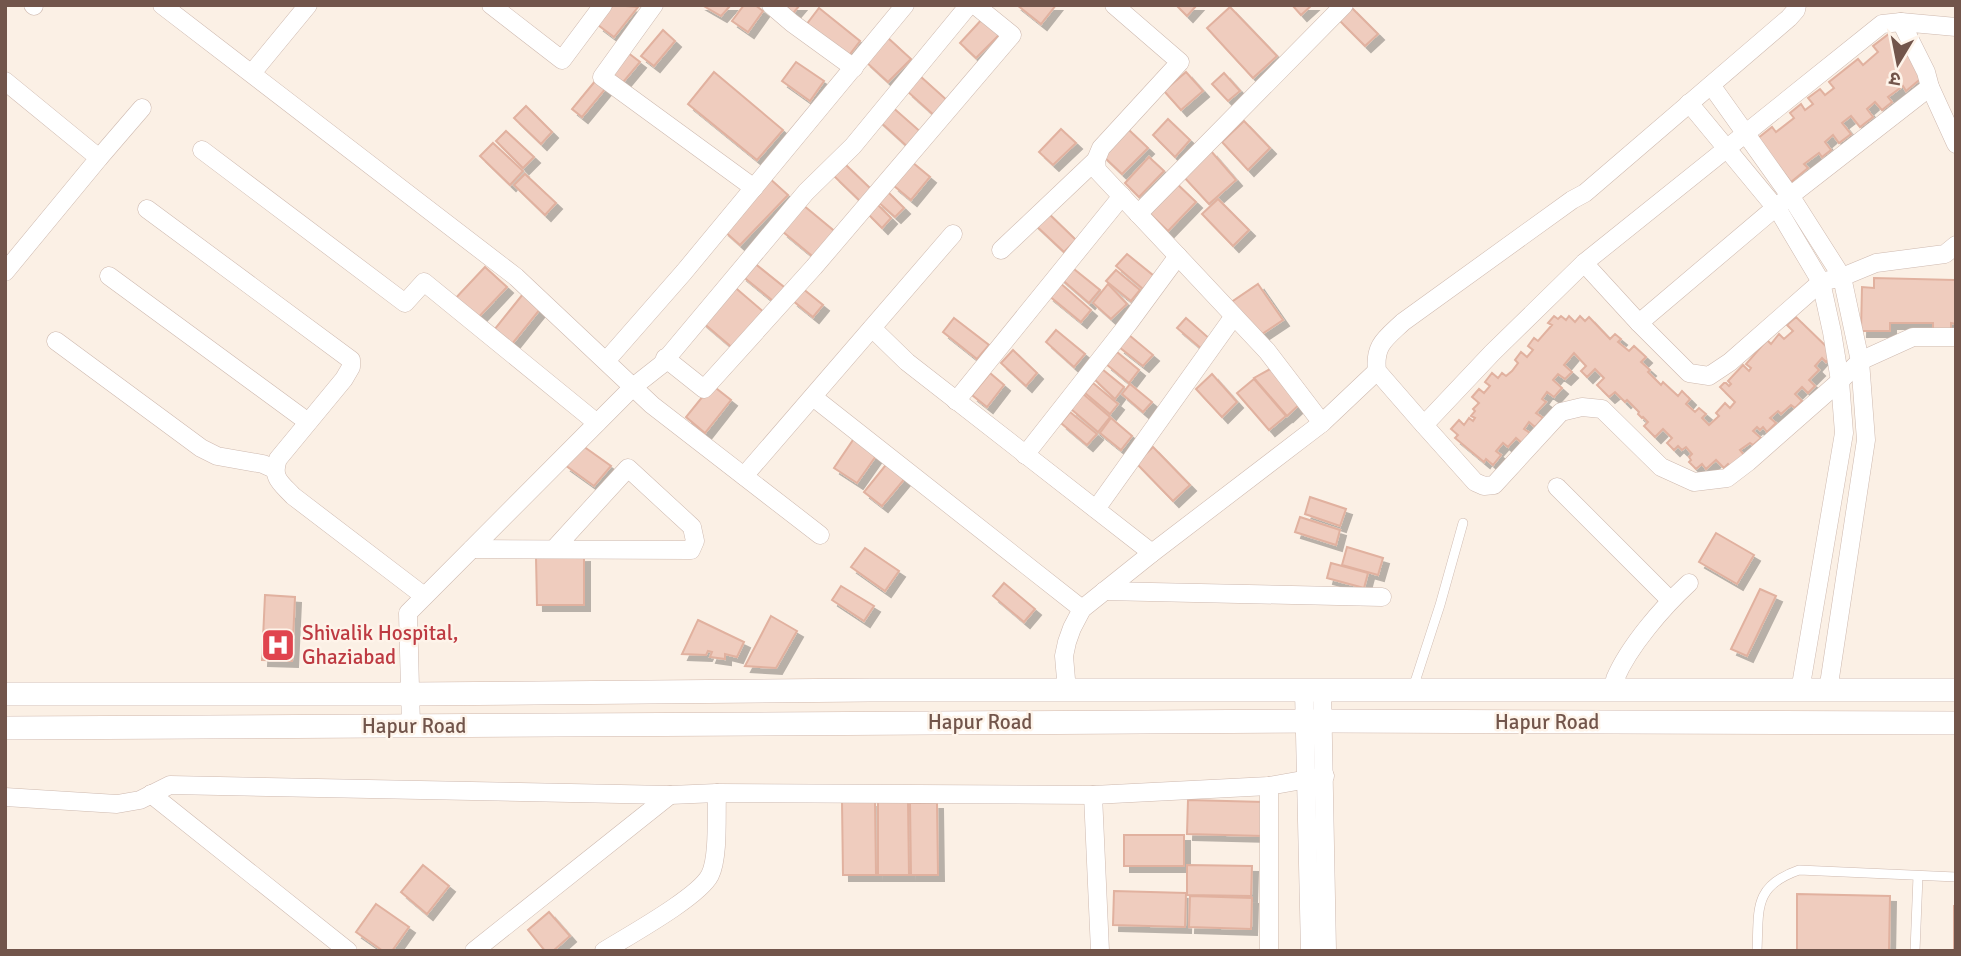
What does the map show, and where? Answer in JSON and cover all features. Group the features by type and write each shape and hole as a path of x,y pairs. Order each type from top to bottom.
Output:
{"main road":[{"name":"Hapur Road","path":"5,694 1956,690"},
{"name":"Hapur Road","path":"5,728 1314,721 1956,723"}],"street":[{"path":"162,5 516,276 652,405 820,535"},
{"path":"252,74 308,5"},
{"path":"491,5 562,60 603,5"},
{"path":"654,5 602,77 754,188"},
{"path":"771,5 854,68"},
{"path":"606,361 684,272 905,5"},
{"path":"411,726 408,613 633,387 661,365 806,192 853,146 969,5"},
{"path":"665,358 704,388 814,267 1012,35 975,5"},
{"path":"1001,250 1096,160 1101,148 1180,62 1114,5"},
{"path":"1138,214 1344,5"},
{"path":"1797,5 1789,18 1585,193 1404,322 1379,344 1377,372 1475,482 1484,486 1494,485 1561,412 1582,407 1602,409 1661,467 1694,482 1727,478 1860,361 1913,337 1956,338"},
{"path":"1424,425 1492,353 1584,263 1882,24 1901,22 1956,27"},
{"path":"1901,22 1926,72 1956,144"},
{"path":"5,80 99,158"},
{"path":"1711,85 1745,132 1783,202 1821,282 1840,381 1844,433 1800,691"},
{"path":"1639,323 1783,202 1930,87"},
{"path":"1689,103 1727,148 1783,202 1842,277 1860,361 1866,440 1828,691"},
{"path":"5,272 142,108"},
{"path":"202,150 405,303 424,282 597,423"},
{"path":"1096,160 1097,170 1267,351 1321,423"},
{"path":"956,401 1122,196"},
{"path":"147,209 351,360 351,367 344,379 278,459 275,475 293,496 424,596"},
{"path":"744,476 953,234"},
{"path":"1584,263 1689,373 1709,376 1730,362 1821,282 1842,277 1875,263 1945,254 1956,246"},
{"path":"1025,455 1178,256"},
{"path":"108,276 308,422"},
{"path":"1096,509 1234,316"},
{"path":"872,328 907,362 1152,553"},
{"path":"56,341 201,448 217,456 263,464 274,469"},
{"path":"1067,691 1064,656 1072,628 1082,608 1321,423 1377,372"},
{"path":"813,397 1082,608"},
{"path":"472,549 554,550 691,550 695,541 692,527 628,468 554,550"},
{"path":"1557,487 1670,600"},
{"path":"1821,566 1847,569"},
{"path":"1619,691 1615,679 1620,666 1670,600 1689,583"},
{"path":"1104,591 1382,597"},
{"path":"1313,690 1314,721 1325,776 1327,951"},
{"path":"1310,951 1306,780 1314,721"},
{"path":"5,797 117,804 130,803 170,785 670,795 1093,795 1269,786 1325,776"},
{"path":"1269,786 1269,951"},
{"path":"604,951 699,890 711,874 716,848 717,793"},
{"path":"151,794 348,951"},
{"path":"474,951 670,795"},
{"path":"1093,795 1100,951"}],"lane":[{"path":"1412,691 1463,523"},
{"path":"1757,951 1761,896 1784,875 1799,870 1956,877"},
{"path":"1915,951 1918,876"}],"building":[{"path":"613,5 638,7 614,37 598,25"},
{"path":"702,5 731,5 721,16"},
{"path":"744,5 755,5 763,11 748,32 732,21"},
{"path":"772,5 800,5 788,19"},
{"path":"1017,5 1056,5 1041,24"},
{"path":"1176,5 1197,5 1187,16"},
{"path":"1292,5 1312,5 1301,15"},
{"path":"1230,7 1277,56 1253,78 1207,28"},
{"path":"1351,7 1378,34 1365,46 1338,19"},
{"path":"819,8 860,41 847,58 806,25"},
{"path":"984,17 1001,33 976,58 960,43"},
{"path":"663,30 675,41 654,66 641,56"},
{"path":"1890,33 1924,76 1906,91 1903,86 1888,97 1892,102 1882,110 1875,102 1867,109 1873,117 1860,127 1851,116 1842,123 1851,134 1839,143 1833,135 1825,142 1831,150 1822,157 1819,153 1804,164 1808,168 1791,182 1757,139 1772,127 1776,132 1794,118 1790,113 1801,104 1805,110 1813,104 1808,98 1820,89 1825,95 1834,88 1829,82 1858,59 1863,65 1878,52 1873,46"},
{"path":"887,37 911,59 888,82 865,61"},
{"path":"627,52 640,62 619,87 607,77"},
{"path":"796,62 824,81 810,101 782,81"},
{"path":"714,72 783,130 757,160 688,104"},
{"path":"1186,72 1203,91 1181,110 1164,91"},
{"path":"1224,73 1240,91 1228,101 1212,84"},
{"path":"920,76 949,102 936,117 907,91"},
{"path":"596,80 606,88 582,117 572,109"},
{"path":"890,105 923,134 910,149 877,119"},
{"path":"526,106 552,132 541,144 514,118"},
{"path":"1168,119 1190,140 1175,157 1153,135"},
{"path":"1244,121 1270,148 1248,170 1222,142"},
{"path":"1061,129 1076,143 1053,165 1039,152"},
{"path":"1128,129 1148,148 1122,174 1102,155"},
{"path":"506,131 534,157 523,168 496,141"},
{"path":"493,143 523,171 510,185 480,156"},
{"path":"1211,151 1236,180 1209,204 1183,176"},
{"path":"1149,157 1164,171 1139,197 1125,183"},
{"path":"912,162 930,177 911,200 893,185"},
{"path":"845,164 872,190 861,202 834,176"},
{"path":"525,174 556,203 545,215 514,185"},
{"path":"768,177 788,195 740,245 723,230"},
{"path":"1174,181 1196,202 1168,231 1146,210"},
{"path":"887,191 904,208 895,217 877,201"},
{"path":"1218,199 1249,230 1233,246 1202,214"},
{"path":"875,202 891,218 882,228 866,212"},
{"path":"803,205 838,234 817,260 782,231"},
{"path":"1045,210 1076,240 1064,252 1032,222"},
{"path":"1127,254 1154,276 1143,289 1116,266"},
{"path":"753,262 789,291 778,305 741,275"},
{"path":"1069,265 1100,290 1089,303 1059,277"},
{"path":"485,267 507,287 474,322 452,302"},
{"path":"1116,270 1140,290 1131,301 1106,281"},
{"path":"1955,271 1956,324 1951,323 1951,333 1933,332 1933,323 1890,323 1890,331 1861,331 1862,287 1874,288 1874,278 1955,280"},
{"path":"1059,282 1091,310 1081,322 1048,295"},
{"path":"731,284 766,314 735,350 701,321"},
{"path":"1108,284 1127,304 1111,319 1093,303"},
{"path":"1258,284 1283,320 1259,336 1230,303"},
{"path":"802,288 823,305 813,317 792,300"},
{"path":"523,294 541,308 512,344 494,330"},
{"path":"1554,316 1558,319 1561,316 1566,320 1569,316 1575,322 1580,316 1585,321 1589,317 1610,339 1615,334 1621,339 1618,342 1629,351 1634,346 1646,357 1641,362 1650,370 1648,372 1678,396 1682,391 1690,399 1686,404 1695,412 1699,408 1706,414 1702,418 1709,425 1719,416 1716,413 1725,403 1730,408 1735,402 1720,387 1724,383 1729,386 1731,384 1728,381 1743,365 1749,371 1751,368 1746,364 1767,340 1771,344 1779,334 1784,339 1793,331 1787,325 1796,317 1834,354 1826,362 1822,358 1815,366 1819,370 1809,380 1815,386 1808,393 1802,387 1795,394 1802,401 1795,408 1791,405 1781,414 1778,411 1770,418 1776,423 1767,432 1763,427 1760,430 1757,427 1753,431 1761,438 1753,445 1750,443 1740,450 1745,456 1732,468 1728,464 1724,468 1716,460 1706,469 1702,464 1696,469 1689,462 1692,454 1686,447 1682,450 1678,446 1674,450 1667,443 1672,438 1663,429 1655,437 1644,426 1648,422 1627,400 1625,402 1615,392 1609,397 1597,385 1604,378 1595,369 1587,377 1581,371 1586,366 1574,353 1564,365 1572,372 1565,379 1558,374 1553,380 1562,388 1554,397 1547,392 1542,399 1546,402 1536,413 1543,418 1535,427 1529,422 1524,429 1530,433 1522,443 1516,438 1508,447 1503,443 1496,451 1501,455 1493,465 1486,459 1484,462 1455,438 1458,435 1451,429 1459,420 1464,425 1469,418 1473,421 1473,409 1479,403 1472,397 1479,389 1484,393 1490,386 1485,382 1492,373 1498,378 1502,373 1506,376 1518,363 1515,360 1521,352 1527,357 1533,350 1528,346 1534,338 1538,341 1552,325 1548,323"},
{"path":"954,318 989,345 977,359 943,332"},
{"path":"1186,318 1211,340 1203,350 1177,328"},
{"path":"1056,330 1085,354 1074,367 1046,342"},
{"path":"1129,335 1153,355 1143,366 1119,347"},
{"path":"1013,350 1037,373 1026,386 1001,363"},
{"path":"1117,352 1139,370 1129,383 1106,364"},
{"path":"1272,368 1302,402 1287,416 1254,378"},
{"path":"1102,369 1124,387 1115,399 1093,378"},
{"path":"990,373 1004,385 987,407 972,395"},
{"path":"1212,374 1237,402 1222,417 1196,389"},
{"path":"1254,379 1286,416 1269,430 1237,393"},
{"path":"1093,383 1118,404 1110,414 1085,393"},
{"path":"1130,384 1152,402 1143,412 1122,394"},
{"path":"712,385 731,400 705,433 686,417"},
{"path":"1082,393 1110,417 1098,432 1071,409"},
{"path":"1070,412 1097,434 1087,445 1061,423"},
{"path":"1111,418 1132,436 1121,450 1100,433"},
{"path":"855,437 878,453 857,483 834,468"},
{"path":"583,446 611,466 594,486 565,465"},
{"path":"1153,447 1190,485 1173,501 1136,463"},
{"path":"889,461 907,476 882,506 864,492"},
{"path":"1310,497 1346,509 1340,526 1305,514"},
{"path":"1300,517 1340,530 1336,545 1295,532"},
{"path":"1716,533 1754,555 1737,584 1699,562"},
{"path":"1347,547 1383,558 1378,575 1342,565"},
{"path":"865,548 899,571 885,591 851,567"},
{"path":"584,556 584,605 537,605 536,557"},
{"path":"1331,563 1368,573 1364,588 1327,578"},
{"path":"1004,583 1035,609 1024,622 993,596"},
{"path":"841,586 874,606 864,621 832,600"},
{"path":"1760,589 1776,596 1747,656 1731,649"},
{"path":"265,595 295,597 292,661 262,660"},
{"path":"771,616 797,631 776,668 745,666"},
{"path":"698,620 744,642 737,657 725,654 725,659 710,657 712,652 708,651 706,655 682,654"},
{"path":"1188,800 1264,802 1264,836 1187,834"},
{"path":"842,801 875,801 876,875 843,875"},
{"path":"878,801 908,801 909,875 878,875"},
{"path":"910,803 937,803 938,875 911,875"},
{"path":"1124,835 1184,835 1184,866 1124,866"},
{"path":"423,865 449,886 427,914 401,892"},
{"path":"1187,865 1252,866 1251,896 1187,895"},
{"path":"1114,891 1186,893 1185,927 1113,925"},
{"path":"1797,894 1890,896 1889,951 1797,951"},
{"path":"1190,896 1252,898 1251,929 1189,927"},
{"path":"376,904 409,927 392,951 383,951 356,932"},
{"path":"1956,906 1956,951 1954,951"},
{"path":"549,912 570,936 553,951 545,951 528,930"}],"place":[{"name":"Shivalik Hospital, Ghaziabad","path":"278,645"}]}
